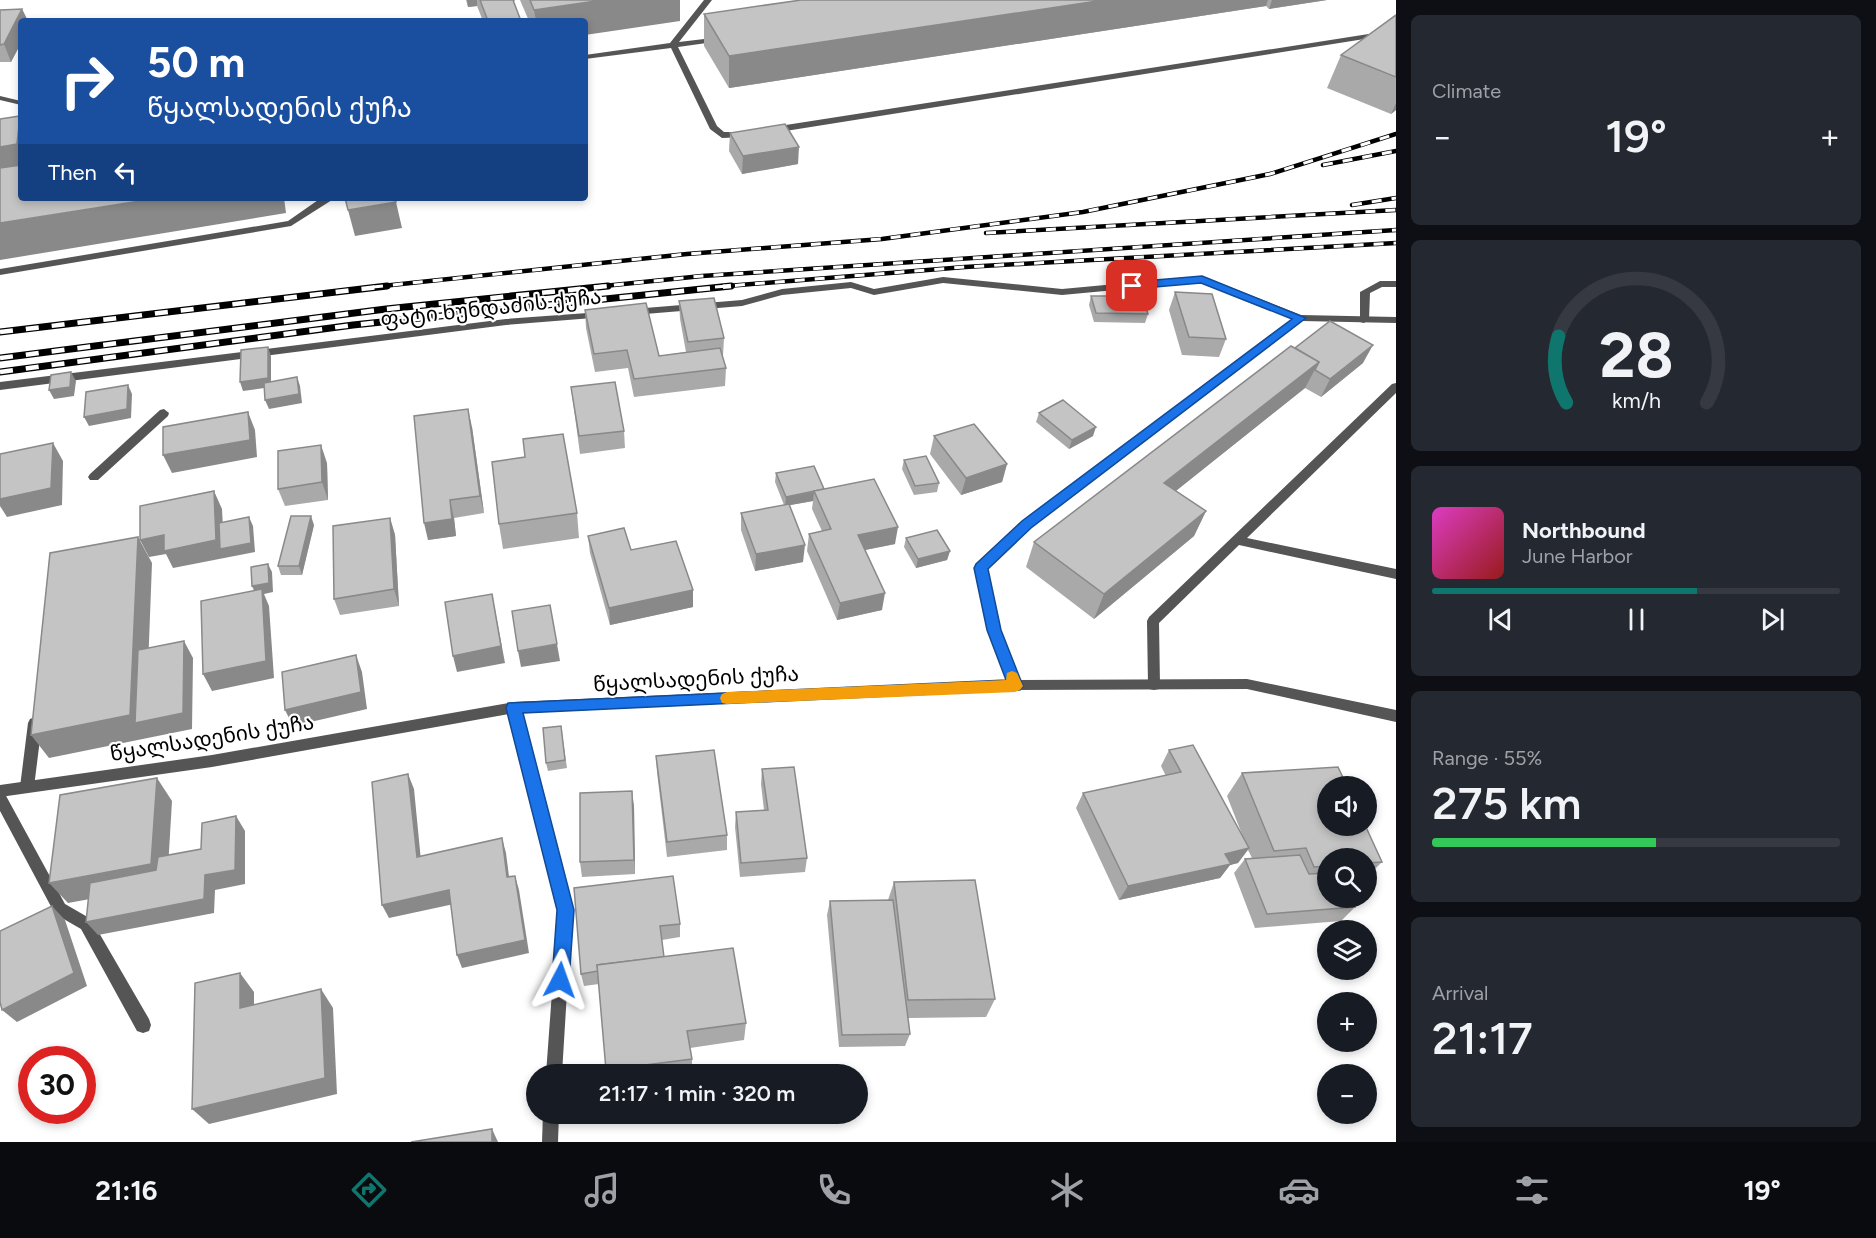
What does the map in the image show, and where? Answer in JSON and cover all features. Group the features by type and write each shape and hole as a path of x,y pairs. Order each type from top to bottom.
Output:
{"street":[{"path":"673,45 708,0"},
{"path":"673,45 713,127 722,135 736,136 1377,35 1396,21"},
{"path":"588,57 732,37"},
{"path":"0,98 18,102"},
{"path":"0,272 291,223 325,201"},
{"name":"ფატი ხუნდაძის ქუჩა","path":"624,313 742,303 782,292 850,285 874,292 943,280 1062,292 1202,279 1300,318 1396,320"},
{"path":"1364,320 1365,292 1380,284 1396,284"},
{"name":"ფატი ხუნდაძის ქუჩა","path":"0,386 506,322 612,314"},
{"path":"1015,686 994,630 981,568 1027,525 1300,318"},
{"path":"1154,684 1153,621 1396,387"},
{"path":"94,477 164,413"},
{"path":"1235,540 1396,574"},
{"name":"წყალსადენის ქუჩა","path":"0,791 212,761 514,708 1015,686 1247,684 1396,716"},
{"path":"27,787 37,708"},
{"path":"514,708 565,910 555,1064"},
{"path":"0,798 60,909 86,924 143,1025"},
{"path":"549,1142 550,1124"}],"building":[{"path":"480,0 513,0 520,18 487,18"},
{"path":"530,0 603,0 534,10"},
{"path":"801,0 1104,0 729,56 704,14"},
{"path":"22,9 4,44 0,45 0,10"},
{"path":"1396,15 1396,77 1341,55"},
{"path":"18,116 17,144 0,147 0,119"},
{"path":"785,124 799,147 743,156 730,133"},
{"path":"18,165 18,201 140,201 0,223 0,168"},
{"path":"346,201 396,202 348,210"},
{"path":"1175,292 1212,294 1226,339 1189,337"},
{"path":"1091,296 1142,296 1148,314 1096,313"},
{"path":"714,298 724,338 688,342 679,301"},
{"path":"646,303 659,356 720,348 726,368 634,379 627,350 594,354 585,310"},
{"path":"1330,321 1373,345 1330,379 1315,370 1319,362 1295,348"},
{"path":"1291,346 1319,362 1164,483 1206,511 1104,594 1034,542"},
{"path":"268,347 268,378 240,382 241,350"},
{"path":"71,372 70,387 49,390 51,375"},
{"path":"297,377 299,394 265,400 264,383"},
{"path":"615,382 624,431 579,436 571,387"},
{"path":"128,385 127,409 84,417 86,392"},
{"path":"1063,400 1096,427 1072,440 1039,413"},
{"path":"468,409 480,496 450,500 452,519 424,523 414,416"},
{"path":"248,412 250,440 163,455 163,427"},
{"path":"974,424 1007,464 966,478 934,436"},
{"path":"563,434 577,513 499,524 492,462 525,457 523,439"},
{"path":"53,443 51,488 0,499 0,454"},
{"path":"321,445 322,482 278,489 278,451"},
{"path":"926,456 939,483 915,486 904,460"},
{"path":"814,466 824,489 786,497 776,473"},
{"path":"874,479 898,527 858,535 885,593 840,603 809,534 831,529 814,491"},
{"path":"214,491 216,540 164,551 164,535 140,540 140,506"},
{"path":"789,504 805,545 756,554 741,513"},
{"path":"291,516 311,516 299,566 278,566"},
{"path":"249,517 251,543 220,549 219,523"},
{"path":"390,518 394,589 334,599 333,526"},
{"path":"624,528 631,550 676,541 693,590 609,608 588,536"},
{"path":"937,530 950,551 918,559 906,538"},
{"path":"138,537 130,715 31,735 50,553"},
{"path":"268,564 269,583 252,586 251,567"},
{"path":"262,589 266,661 203,674 201,601"},
{"path":"492,594 501,646 453,656 445,602"},
{"path":"550,605 557,644 518,651 512,611"},
{"path":"184,641 183,713 135,723 138,650"},
{"path":"356,655 361,692 285,710 282,672"},
{"path":"561,726 565,760 546,763 543,728"},
{"path":"1193,745 1249,848 1225,854 1231,864 1128,886 1083,793 1181,772 1169,750"},
{"path":"714,750 727,835 667,842 656,756"},
{"path":"794,767 807,858 741,863 736,812 768,810 762,769"},
{"path":"1338,767 1342,776 1317,776 1317,836 1370,836 1376,848 1317,848 1317,867 1314,867 1306,848 1274,851 1242,773"},
{"path":"408,774 417,857 502,838 507,877 515,876 525,940 457,955 449,890 382,905 372,782"},
{"path":"157,778 151,864 49,883 60,795"},
{"path":"632,791 634,860 580,862 580,793"},
{"path":"236,816 235,870 205,875 204,899 86,922 90,883 156,870 158,857 201,849 202,823"},
{"path":"1377,851 1382,862 1377,862"},
{"path":"1300,855 1309,874 1317,874 1317,908 1342,908 1267,914 1245,859"},
{"path":"673,876 680,924 660,926 664,957 597,965 598,971 581,974 574,888"},
{"path":"975,880 995,999 908,1000 894,882"},
{"path":"893,900 910,1034 842,1035 830,901"},
{"path":"52,906 74,973 2,1010 0,931"},
{"path":"733,948 746,1023 687,1031 692,1059 653,1064 605,1064 597,965"},
{"path":"240,973 240,1008 321,989 325,1078 192,1109 195,983"},
{"path":"492,1129 492,1142 411,1142"}],"railway":[{"path":"373,287 687,254 882,239 1083,212 1270,174 1396,134"},
{"path":"1323,165 1396,151"},
{"path":"1352,205 1396,198"},
{"path":"986,233 1396,210"},
{"path":"594,287 702,276 1396,230"},
{"path":"715,287 965,267 1396,243"},
{"path":"0,332 387,286"},
{"path":"0,358 386,309 608,286"},
{"path":"0,372 353,325 731,286"}],"slow traffic":[{"path":"727,698 1015,686 1012,677"}],"route":[{"path":"560,980 565,910 514,708 1015,686 994,630 981,568 1027,525 1300,318 1202,279 1132,286"}]}
